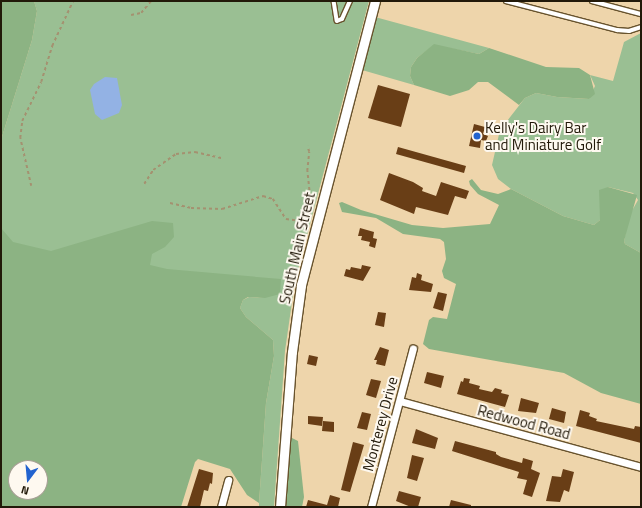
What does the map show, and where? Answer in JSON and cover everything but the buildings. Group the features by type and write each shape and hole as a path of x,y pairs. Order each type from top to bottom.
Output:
{"street":[{"name":"South Main Street","path":"280,507 292,352 301,285 375,1"},
{"name":"Monterey Drive","path":"371,507 400,402 413,348"},
{"name":"Redwood Road","path":"400,402 641,467"},
{"path":"221,507 228,480"}],"lane":[{"path":"334,1 337,21 342,20 350,1"},
{"path":"506,1 617,30 629,31 641,27"},
{"path":"592,1 641,14"}],"path":[{"path":"31,186 20,138 22,121 41,82 52,46 73,1"},
{"path":"132,15 141,13 151,1"},
{"path":"170,203 191,208 222,209 263,196 273,199 286,219 301,220 309,215 311,208 307,171 309,152 307,146"},
{"path":"144,184 153,170 176,154 195,152 222,158"}],"green space":[{"path":"1,1 34,1 37,11 32,40 1,140"},
{"path":"34,1 369,1 295,281 285,351 274,507 259,507 266,403 274,356 273,340 246,317 240,308 243,300 249,297 265,298 1,259 1,140 32,40 37,11"},
{"path":"375,17 489,48 479,54 434,45 417,58 411,67 410,76 414,85 362,70"},
{"path":"641,33 641,253 625,244 624,241 629,216 638,200 633,193 608,187 600,220 594,225 563,216 511,189 498,179 492,165 500,130 525,98 536,93 557,97 589,99 595,86 590,75 613,81 624,42"},
{"path":"434,44 479,54 489,48 546,67 579,68 590,75 595,94 589,99 557,97 536,93 525,98 519,105 488,82 478,82 469,90 450,96 414,85 410,76 411,67 417,58"},
{"path":"472,179 481,190 498,194 511,189 563,216 594,225 600,220 599,190 608,187 637,195 624,241 625,244 641,253 641,404 601,393 564,373 429,349 423,344 429,320 433,317 447,319 456,284 444,278 442,271 446,259 444,242 440,239 403,234 376,218 342,212 339,203 342,202 361,210 412,225 443,228 490,224 499,205 478,194 470,185 469,181"},
{"path":"152,221 173,223 174,237 165,247 152,254 150,265 167,269 281,279 280,294 265,298 248,297 243,300 240,308 246,317 273,340 274,356 266,403 259,503 247,495 230,469 198,459 195,462 181,507 1,507 1,228 13,242 51,251"},
{"path":"288,436 298,441 304,497 302,507 283,507"}],"water":[{"path":"105,77 117,78 122,105 119,113 102,120 95,114 90,90 94,84"}],"place":[{"name":"Kelly's Dairy Bar and Miniature Golf","path":"477,136"}]}
